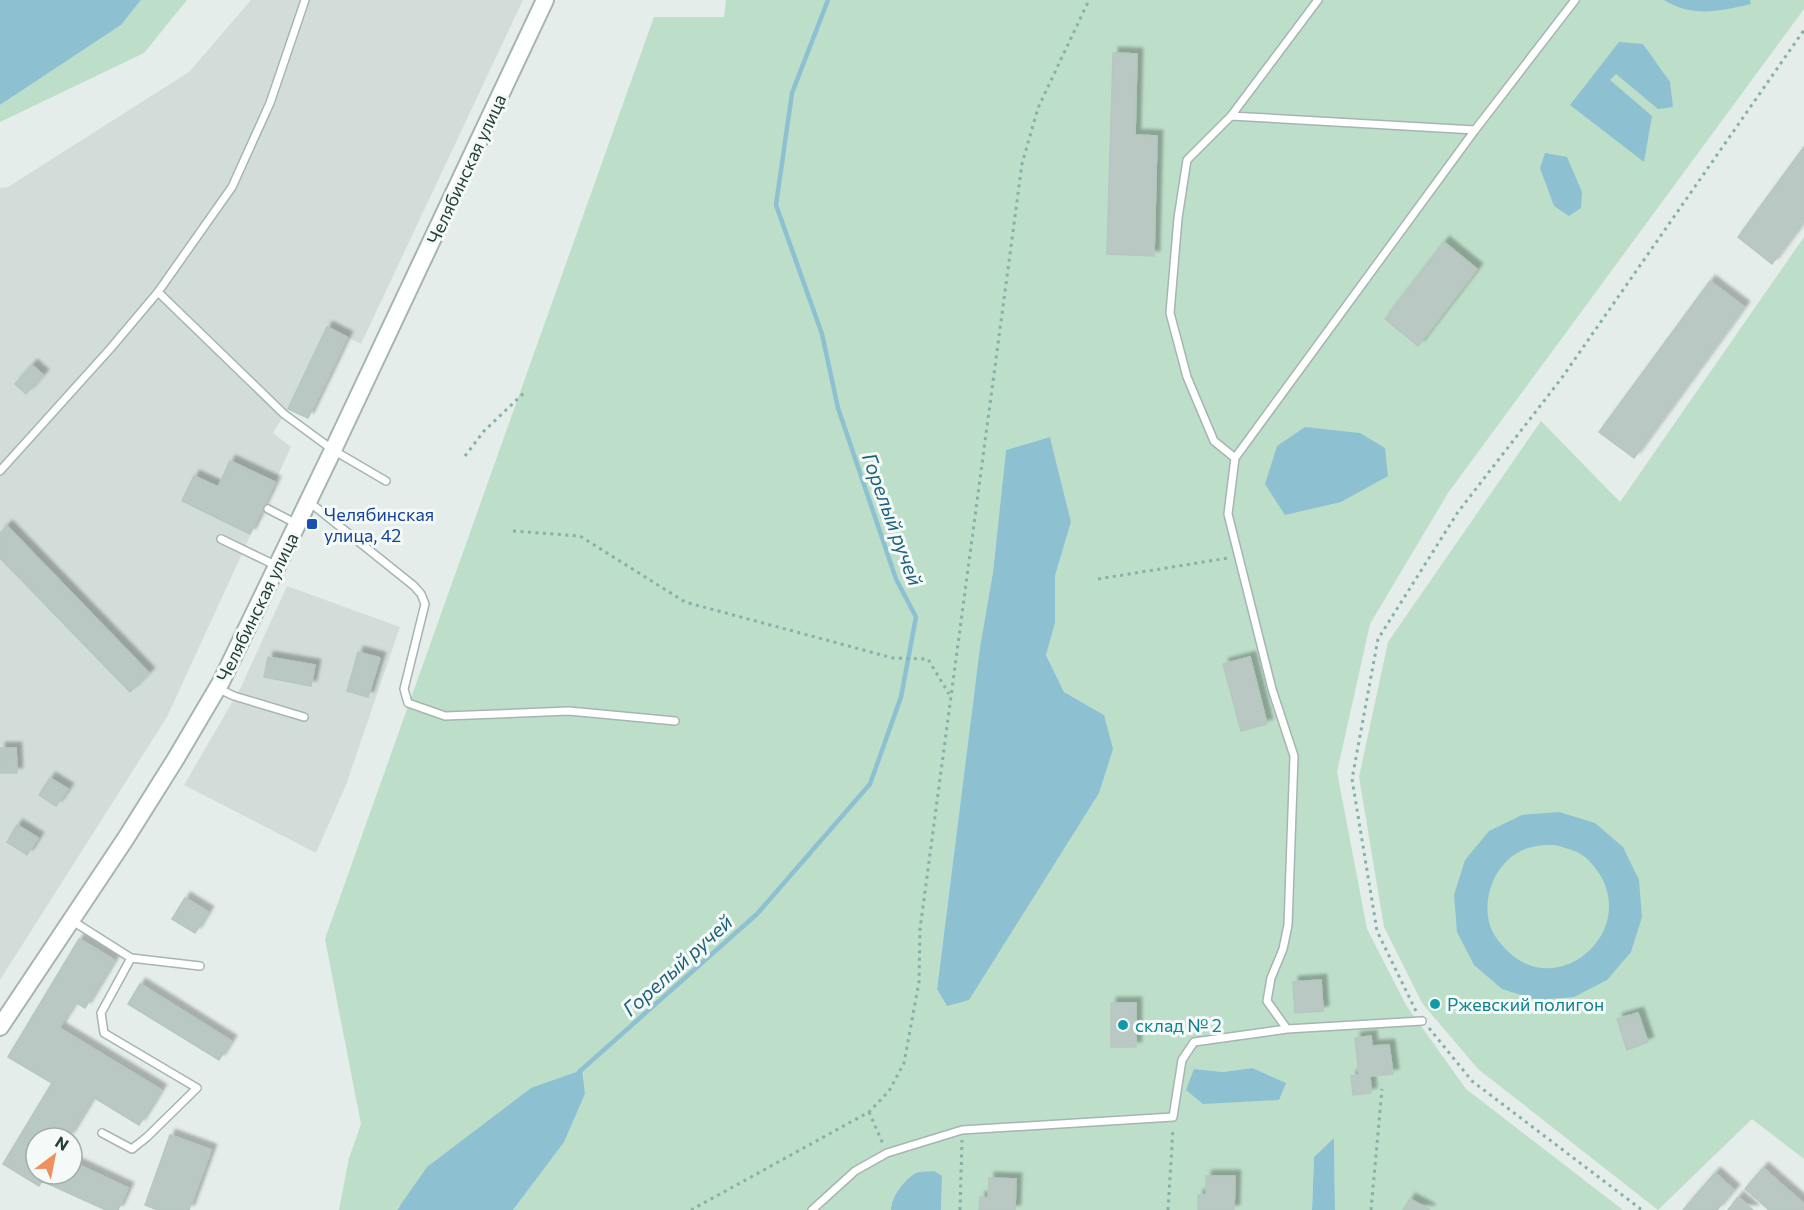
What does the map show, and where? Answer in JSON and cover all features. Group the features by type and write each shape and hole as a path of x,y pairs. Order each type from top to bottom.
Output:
{"street":[{"name":"Челябинская улица","path":"0,1027 169,770 217,688 333,450 546,0"}],"lane":[{"path":"0,471 158,292 232,188 270,103 305,0"},
{"path":"1235,458 1214,441 1187,377 1170,314 1178,218 1187,160 1231,116 1318,0"},
{"path":"1287,1029 1267,1001 1271,978 1283,949 1288,925 1294,756 1272,689 1228,514 1235,458 1475,130 1575,0"},
{"path":"1231,116 1475,130"},
{"path":"158,292 284,414 333,450 386,482"},
{"path":"308,501 421,594 425,604 404,689 408,703 446,716 569,711 675,721"},
{"path":"268,509 297,524"},
{"path":"221,539 277,566"},
{"path":"217,688 234,696 304,717"},
{"path":"71,920 131,958 200,966"},
{"path":"102,1133 132,1149 197,1088 104,1033 101,1013 131,958"},
{"path":"812,1210 855,1171 887,1154 962,1131 1173,1117 1182,1060 1194,1042 1287,1029 1422,1021"}],"path":[{"path":"691,1210 869,1112 890,1091 904,1063 919,982 920,929 1022,164 1038,108 1089,0"},
{"path":"1642,1210 1472,1081 1422,1021 1377,931 1352,779 1378,639 1458,512 1561,379 1804,30"},
{"path":"465,456 484,430 526,391"},
{"path":"513,531 580,536 685,602 893,658 928,659 950,695"},
{"path":"1098,579 1238,556"},
{"path":"1371,1210 1382,1089"},
{"path":"869,1112 887,1154"},
{"path":"1168,1210 1173,1117"},
{"path":"960,1210 962,1131"}],"shaded area":[{"path":"251,0 523,0 361,344 327,327 288,408 273,433 291,447 167,717 0,980 0,188 8,187 189,72"},
{"path":"287,586 400,627 346,785 316,853 184,785 241,687"}],"green space":[{"path":"141,0 187,0 144,53 0,122 0,105 121,25"},
{"path":"726,0 1804,0 1804,9 1448,493 1370,624 1337,772 1367,929 1406,1005 1466,1089 1623,1210 1335,1210 1334,1139 1314,1157 1312,1210 941,1210 942,1176 891,1204 891,1210 513,1210 564,1141 585,1094 581,1070 397,1210 339,1210 349,1158 361,1124 325,939 654,17 724,17","holes":["1050,437 1071,522 1055,576 1055,623 1046,655 1064,692 1104,715 947,1006 937,988 980,647 993,572 1006,450","1252,1068 1278,1100 1194,1069 1223,1072"]},
{"path":"1804,237 1804,1159 1752,1119 1658,1210 1478,1069 1422,1003 1384,927 1359,777 1388,642 1541,421 1620,502"}],"water":[{"path":"0,0 141,0 121,25 0,105"},
{"path":"1664,0 1750,0 1751,4 1718,11 1696,11 1675,6"},
{"path":"1619,42 1643,44 1670,82 1673,107 1658,109 1616,74 1610,80 1652,116 1644,162 1570,105"},
{"path":"1545,153 1567,157 1582,192 1581,208 1569,216 1554,206 1540,168"},
{"path":"1305,427 1360,433 1385,448 1388,476 1341,502 1285,515 1265,484 1277,446"},
{"path":"1050,437 1071,522 1055,576 1055,623 1046,655 1064,692 1104,715 1113,749 1099,793 969,1000 947,1006 937,989 980,647 993,572 1006,450"},
{"path":"1559,812 1595,823 1623,847 1639,880 1642,917 1631,952 1607,980 1574,997 1537,1000 1502,989 1474,965 1457,932 1454,895 1465,860 1489,831 1522,815","holes":["1555,845 1581,854 1600,874 1609,900 1607,921 1599,939 1586,954 1569,964 1550,968 1531,966 1512,955 1495,936 1489,922 1488,898 1496,876 1511,857 1532,847"]},
{"path":"1252,1068 1286,1083 1279,1100 1203,1104 1186,1090 1194,1069 1223,1072"},
{"path":"582,1070 585,1094 564,1142 513,1210 397,1210 427,1167 531,1088"},
{"path":"1334,1138 1335,1210 1312,1210 1314,1157"},
{"path":"934,1171 942,1176 941,1210 891,1210 896,1195 910,1177 918,1172"}],"building":[{"path":"1113,53 1137,54 1135,135 1157,136 1154,256 1107,254"},
{"path":"1804,147 1804,221 1772,264 1738,237"},
{"path":"1444,242 1477,269 1418,346 1385,319"},
{"path":"1710,281 1744,307 1634,458 1599,432"},
{"path":"327,327 347,337 308,418 288,409"},
{"path":"32,365 43,375 26,394 15,384"},
{"path":"230,461 275,482 250,534 182,501 194,476 218,487"},
{"path":"7,526 149,673 130,692 0,558 0,533"},
{"path":"358,652 380,658 368,697 347,691"},
{"path":"268,657 315,665 311,686 264,677"},
{"path":"1250,657 1267,724 1241,731 1223,664"},
{"path":"0,748 16,748 17,773 0,773"},
{"path":"50,778 68,789 56,806 39,795"},
{"path":"17,825 38,838 27,855 7,842"},
{"path":"185,898 208,912 195,933 172,919"},
{"path":"79,939 114,960 85,1008 75,1002 59,1028 161,1090 139,1125 93,1097 75,1126 26,1126 52,1083 8,1057"},
{"path":"1321,980 1323,1011 1295,1013 1293,982"},
{"path":"140,984 231,1041 219,1060 128,1004"},
{"name":"склад № 2","path":"1111,1003 1136,1003 1136,1047 1111,1047"},
{"path":"1638,1013 1648,1042 1627,1050 1617,1019"},
{"path":"1371,1036 1372,1046 1389,1045 1393,1074 1370,1076 1371,1093 1353,1095 1351,1076 1359,1075 1355,1038"},
{"path":"24,1129 24,1177 3,1164"},
{"path":"170,1135 211,1150 189,1210 158,1210 145,1205"},
{"path":"84,1168 128,1188 118,1210 106,1210 53,1186 84,1186"},
{"path":"1763,1168 1804,1204 1804,1210 1769,1210 1745,1189"},
{"path":"1715,1173 1734,1190 1717,1210 1683,1210"},
{"path":"1206,1176 1235,1176 1234,1210 1198,1210 1198,1195 1206,1195"},
{"path":"989,1178 1016,1179 1015,1210 979,1210 980,1197 988,1198"},
{"path":"1738,1197 1753,1210 1728,1210"},
{"path":"1410,1199 1430,1210 1403,1210"}],"waterway":[{"name":"Горелый ручей","path":"579,1072 757,914 870,784 901,697 916,617 896,579 838,408 822,334 776,205 792,93 828,0"}],"place":[{"name":"Челябинская улица, 42","path":"312,524"},
{"name":"Ржевский полигон","path":"1435,1004"},
{"name":"склад № 2","path":"1123,1025"}]}
